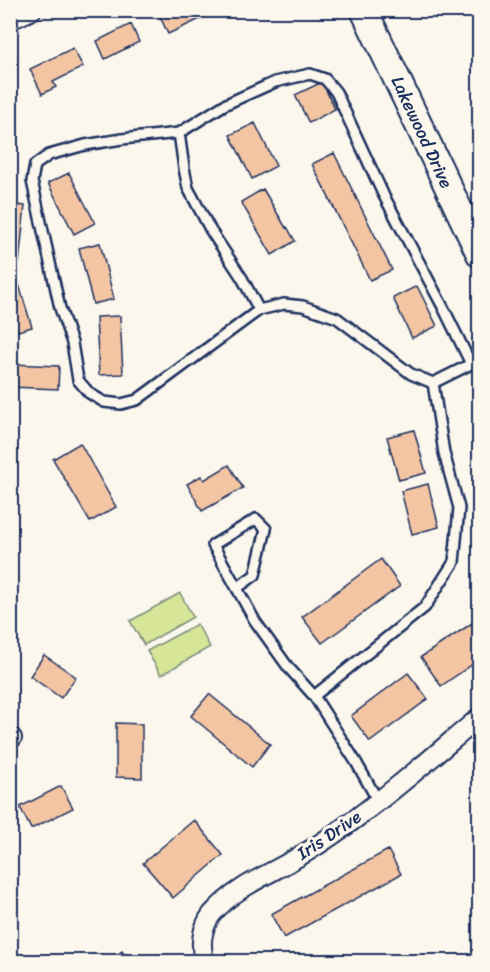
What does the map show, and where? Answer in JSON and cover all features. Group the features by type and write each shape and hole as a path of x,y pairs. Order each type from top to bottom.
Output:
{"street":[{"path":"10,20 32,10"},
{"name":"Lakewood Drive","path":"364,10 480,254"},
{"name":"Iris Drive","path":"205,962 202,955 202,935 210,917 222,903 254,881 303,855 334,834 480,717"}],"lane":[{"path":"475,364 383,194 336,92 325,79 310,74 275,82 224,105 179,133 85,145 49,155 35,165 32,181 60,308 72,344 78,380 88,393 104,402 121,404 138,400 259,310 284,304 303,306 337,318 411,374 434,383 475,364 480,351"},
{"path":"179,133 188,188 259,310"},
{"path":"314,696 425,607 454,562 459,508 444,453 434,383"},
{"path":"237,588 255,575 267,529 256,519 213,545 255,621 281,658 314,696 378,801"}],"green space":[{"path":"180,593 193,617 144,645 130,621"},
{"path":"197,624 210,647 161,675 147,651"}],"building":[{"path":"167,10 212,10 213,13 168,34 159,14"},
{"path":"131,24 139,42 105,59 97,41"},
{"path":"73,48 83,67 53,82 56,87 42,94 30,69"},
{"path":"322,82 335,109 309,123 295,95"},
{"path":"255,123 276,166 252,179 230,135"},
{"path":"334,153 392,270 370,280 312,164"},
{"path":"69,173 95,223 74,234 48,183"},
{"path":"263,189 295,241 272,255 241,202"},
{"path":"10,204 25,206 19,263 10,262"},
{"path":"100,243 114,299 93,304 79,248"},
{"path":"16,275 32,327 11,333 10,277"},
{"path":"417,286 437,326 412,338 393,298"},
{"path":"120,316 123,374 99,375 96,317"},
{"path":"10,364 59,366 58,389 10,387"},
{"path":"414,430 426,473 399,480 387,437"},
{"path":"80,443 116,507 90,522 53,459"},
{"path":"229,465 243,488 202,511 187,484 201,476 204,480"},
{"path":"428,484 439,527 412,534 401,491"},
{"path":"381,559 400,586 322,643 302,617"},
{"path":"480,618 480,659 441,686 421,657"},
{"path":"44,655 76,677 61,698 30,676"},
{"path":"408,673 428,699 370,742 351,716"},
{"path":"209,694 270,744 252,767 191,716"},
{"path":"116,723 142,724 142,778 116,777"},
{"path":"61,786 73,808 31,829 20,807"},
{"path":"194,820 223,855 173,898 143,863"},
{"path":"388,850 401,874 284,938 271,914"},
{"path":"122,951 129,962 107,962"}]}
